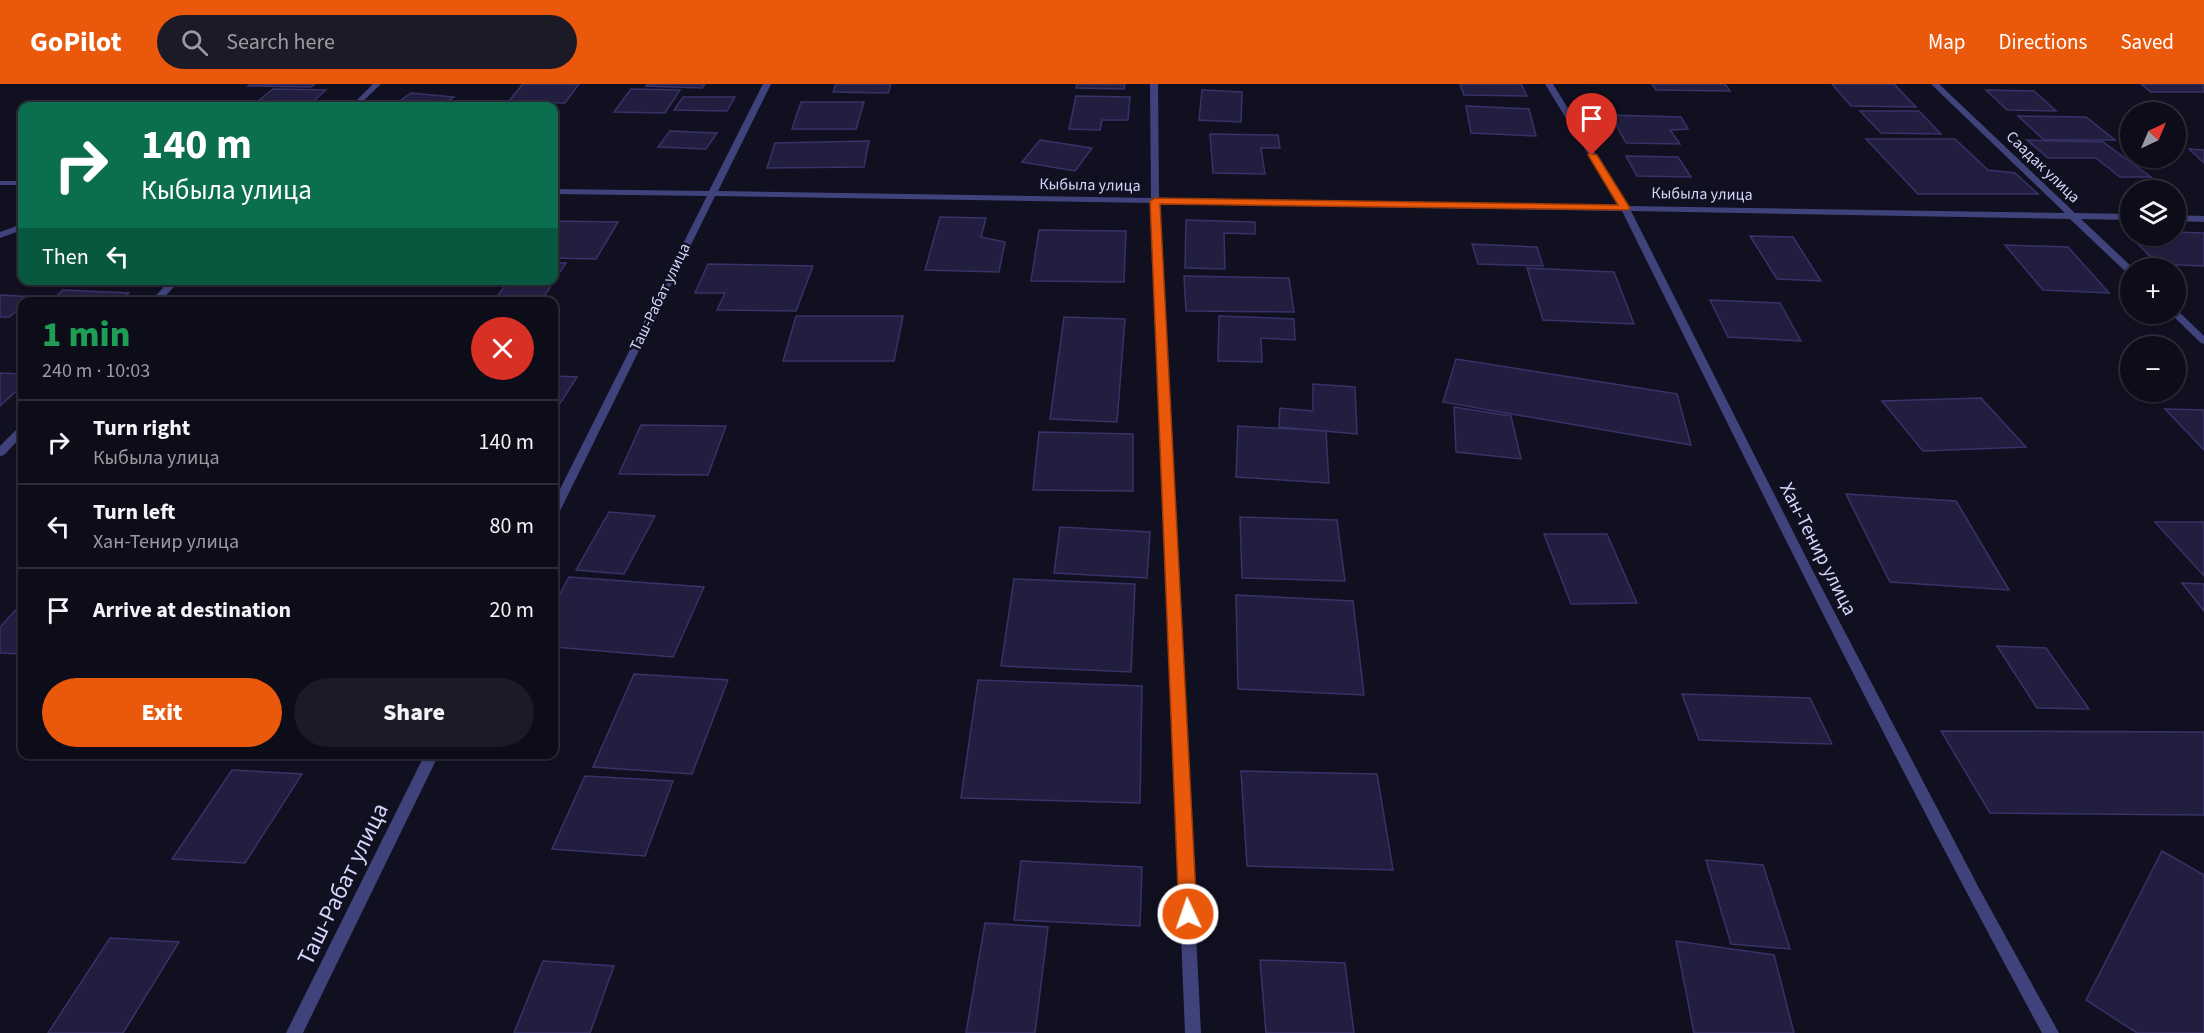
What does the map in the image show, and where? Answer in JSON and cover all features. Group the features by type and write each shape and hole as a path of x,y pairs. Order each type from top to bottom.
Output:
{"street":[{"path":"358,102 377,84"},
{"name":"Таш-Рабат улица","path":"558,503 767,84"},
{"path":"1154,84 1155,201 1193,1033"},
{"name":"Хан-Тенир улица","path":"1549,84 1625,208 1814,585 1975,895 2051,1033"},
{"name":"Саадак улица","path":"1935,84 2120,261"},
{"path":"0,183 18,183"},
{"name":"Кыбыла улица","path":"558,191 2120,217"},
{"path":"2186,218 2204,219"},
{"path":"0,235 18,228"},
{"path":"159,297 171,285"},
{"path":"2186,324 2204,341"},
{"path":"0,452 18,434"},
{"name":"Таш-Рабат улица","path":"294,1033 430,759"}],"building":[{"path":"250,84 315,84 311,87 248,86"},
{"path":"523,84 579,84 565,103 508,102"},
{"path":"648,84 705,84 702,88 646,86"},
{"path":"836,84 891,84 888,93 833,92"},
{"path":"1077,84 1125,84 1124,89 1076,88"},
{"path":"1460,84 1521,84 1527,96 1464,95"},
{"path":"1652,84 1725,84 1730,91 1656,90"},
{"path":"1832,84 1894,84 1916,107 1851,106"},
{"path":"2141,84 2204,84 2204,92 2151,92"},
{"path":"273,89 326,90 312,102 257,102"},
{"path":"631,89 680,90 665,113 614,112"},
{"path":"1202,90 1242,92 1241,122 1199,120"},
{"path":"1986,90 2034,91 2056,111 2007,110"},
{"path":"411,93 454,97 447,102 399,102"},
{"path":"1076,96 1130,97 1128,120 1102,120 1100,130 1069,129"},
{"path":"683,97 735,97 727,111 674,110"},
{"path":"801,102 864,102 856,129 792,129"},
{"path":"1466,106 1529,109 1536,136 1471,133"},
{"path":"1860,111 1919,111 1941,134 1881,133"},
{"path":"1611,115 1681,117 1688,129 1670,130 1680,144 1626,143"},
{"path":"2018,116 2086,117 2115,140 2044,140"},
{"path":"670,131 717,133 706,149 658,147"},
{"path":"1210,134 1278,135 1280,148 1261,148 1265,174 1213,173"},
{"path":"1866,139 1955,139 1988,170 2015,173 2038,194 1918,194"},
{"path":"1040,140 1092,148 1075,171 1022,162"},
{"path":"2027,140 2103,142 2120,154 2120,168 2139,168 2151,177 2120,177 2096,158 2048,158"},
{"path":"869,141 864,167 767,168 775,143"},
{"path":"2189,149 2204,150 2204,163"},
{"path":"1626,156 1678,157 1691,177 1637,176"},
{"path":"940,217 986,218 981,237 1005,242 999,272 925,270"},
{"path":"1186,220 1255,222 1255,234 1224,233 1225,269 1185,268"},
{"path":"558,221 618,222 596,259 558,258"},
{"path":"1039,230 1126,231 1124,282 1031,281"},
{"path":"2186,232 2204,233 2204,266 2186,265 2186,258 2152,258 2140,246 2186,246"},
{"path":"1750,236 1793,237 1821,281 1777,279"},
{"path":"1472,244 1537,247 1543,266 1478,264"},
{"path":"2005,245 2068,247 2109,293 2043,290"},
{"path":"558,263 566,263 558,275"},
{"path":"708,264 813,266 796,311 717,310 725,293 695,293"},
{"path":"1527,268 1614,272 1634,324 1543,320"},
{"path":"1184,276 1289,278 1294,312 1186,311"},
{"path":"506,285 552,285 544,297 497,297"},
{"path":"63,290 129,293 125,297 55,297"},
{"path":"0,295 35,297 18,297 18,310 9,317 0,317"},
{"path":"1710,300 1780,303 1801,341 1728,337"},
{"path":"796,316 903,316 894,361 783,361"},
{"path":"1219,316 1294,319 1295,340 1261,338 1262,362 1218,361"},
{"path":"1064,317 1125,319 1117,422 1050,419"},
{"path":"1456,359 1677,394 1691,445 1443,402"},
{"path":"0,373 18,374 18,390 0,406"},
{"path":"558,376 577,377 558,407"},
{"path":"1313,384 1355,387 1357,434 1279,427 1280,408 1313,411"},
{"path":"1981,398 2026,447 1923,451 1882,401"},
{"path":"1454,407 1511,416 1521,459 1456,452"},
{"path":"2165,409 2204,410 2204,450"},
{"path":"641,425 726,426 708,475 619,474"},
{"path":"1238,426 1326,431 1329,483 1236,477"},
{"path":"1039,432 1133,434 1133,491 1033,490"},
{"path":"1846,494 1956,501 2009,590 1890,582"},
{"path":"609,512 655,516 624,574 576,570"},
{"path":"1240,517 1337,520 1345,581 1242,578"},
{"path":"2155,522 2204,522 2204,576"},
{"path":"1060,527 1150,532 1147,578 1054,573"},
{"path":"1544,534 1607,534 1637,603 1571,604"},
{"path":"569,577 704,587 673,657 558,647 558,598"},
{"path":"1014,579 1135,584 1131,672 1001,666"},
{"path":"2182,583 2204,584 2204,611"},
{"path":"1236,595 1353,601 1364,695 1238,689"},
{"path":"18,607 18,654 0,653 0,627"},
{"path":"1997,646 2046,648 2089,709 2037,708"},
{"path":"634,674 728,680 692,774 593,767"},
{"path":"978,680 1142,686 1140,803 961,798"},
{"path":"1682,694 1810,698 1832,744 1699,740"},
{"path":"1941,731 2204,732 2204,815 1990,813"},
{"path":"232,770 302,774 245,863 172,859"},
{"path":"1241,771 1377,774 1393,870 1247,866"},
{"path":"585,776 673,781 645,856 552,849"},
{"path":"2162,851 2204,875 2204,1033 2137,1033 2086,1000"},
{"path":"1706,860 1763,865 1790,949 1731,944"},
{"path":"1021,861 1142,867 1140,926 1014,920"},
{"path":"985,923 1048,927 1035,1033 966,1033"},
{"path":"110,938 179,942 123,1033 48,1033"},
{"path":"1676,941 1774,955 1794,1033 1694,1033"},
{"path":"1260,960 1345,963 1354,1033 1266,1033"},
{"path":"543,961 614,966 590,1033 514,1033"}],"route":[{"path":"1188,914 1155,201 1625,208 1592,155"}]}
